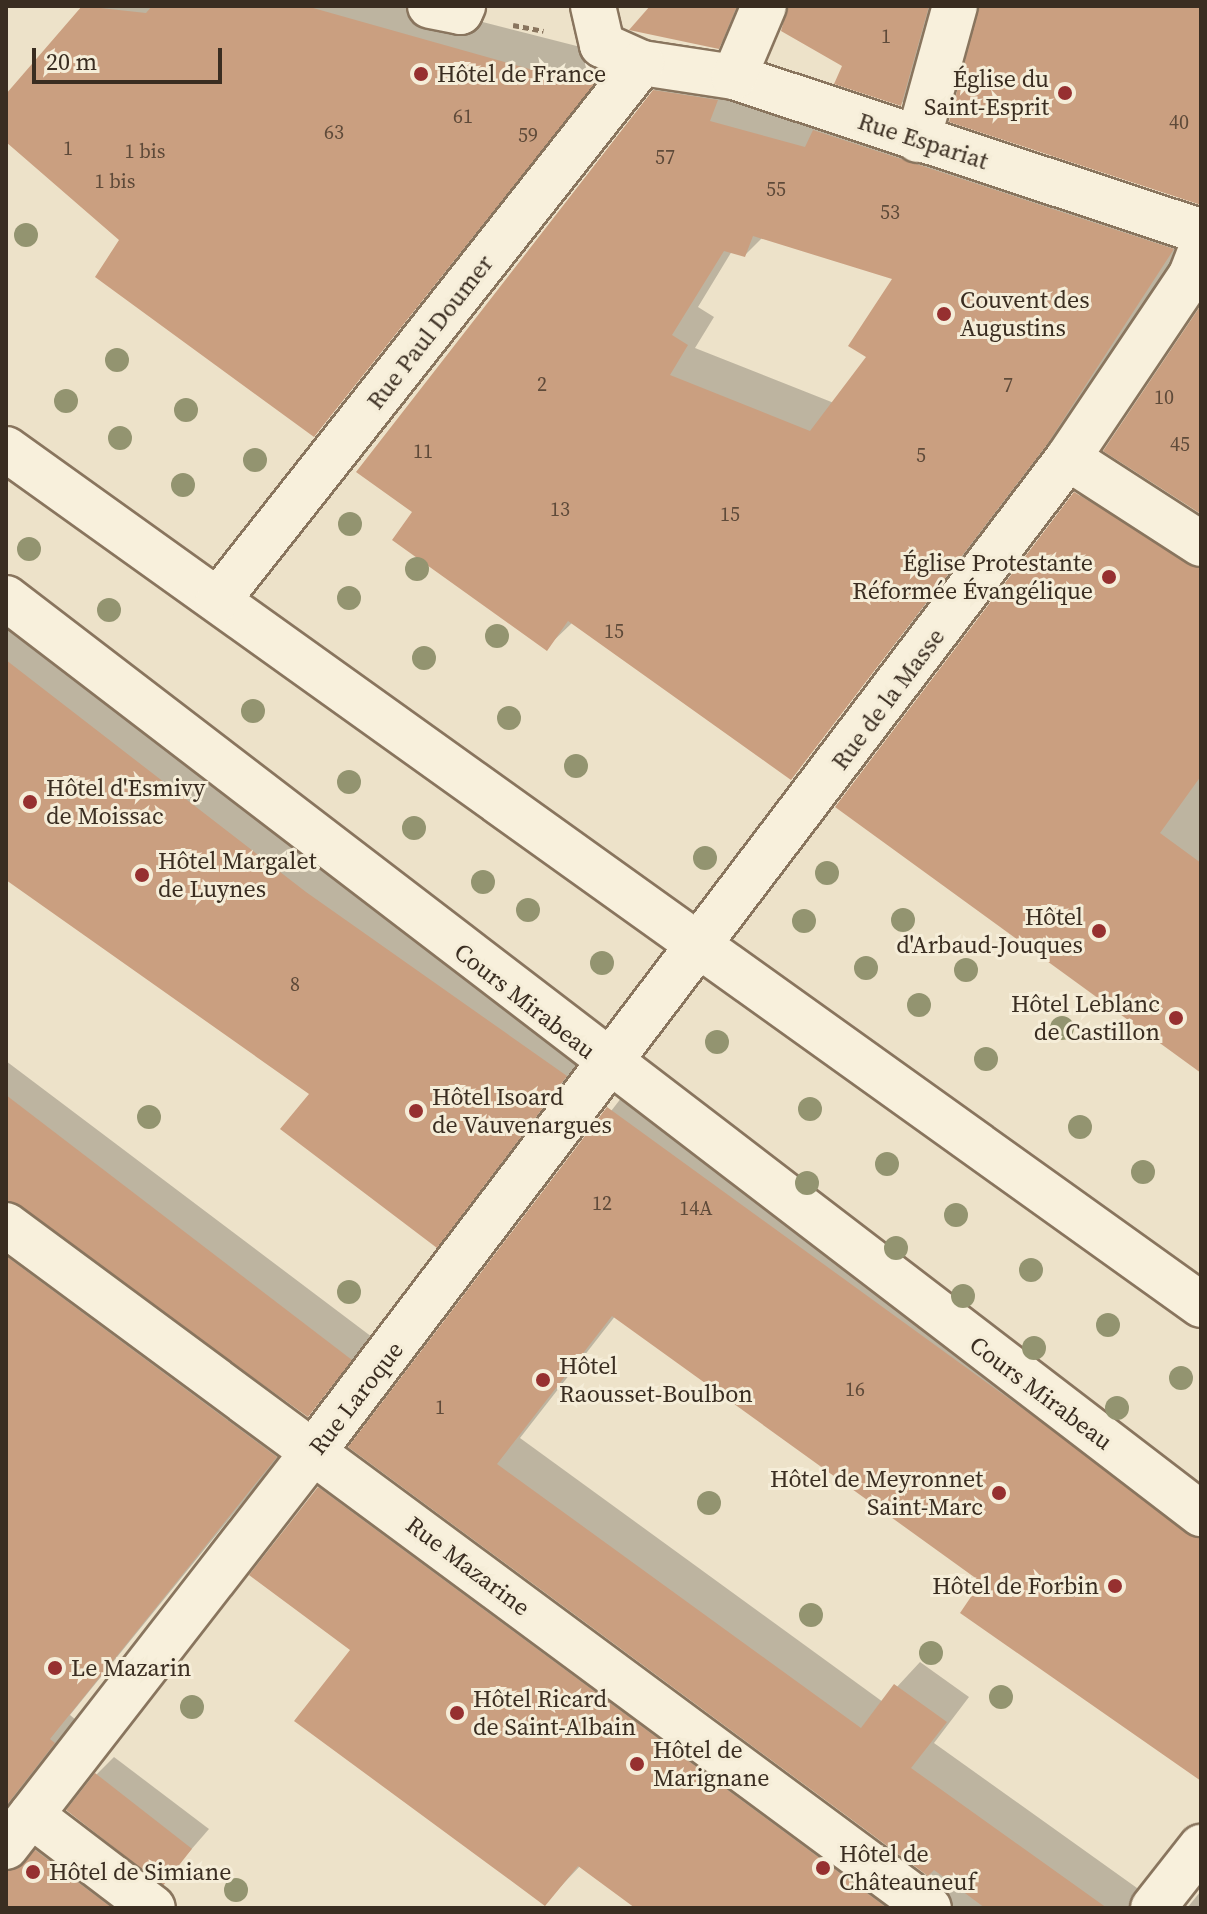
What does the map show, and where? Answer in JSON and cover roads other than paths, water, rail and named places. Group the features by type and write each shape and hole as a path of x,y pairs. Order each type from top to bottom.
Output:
{"street":[{"path":"734,77 764,6"},
{"path":"918,140 955,6"},
{"name":"Rue Espariat","path":"598,26 642,63 734,77 1201,231"},
{"name":"Rue Paul Doumer","path":"218,600 642,63"},
{"name":"Rue de la Masse","path":"703,948 1068,458 1191,275 1201,249"},
{"path":"6,449 1201,1305"},
{"path":"1068,458 1201,544"},
{"name":"Cours Mirabeau","path":"6,598 612,1068 1201,1514"},
{"name":"Rue Laroque","path":"19,1831 703,948"},
{"name":"Rue Mazarine","path":"6,1225 929,1908"},
{"path":"19,1831 153,1908"},
{"path":"1153,1908 1201,1847"}],"place":[{"name":"Hôtel de France","path":"421,74"},
{"name":"Église du Saint-Esprit","path":"1065,93"},
{"name":"Couvent des Augustins","path":"944,314"},
{"name":"Église Protestante Réformée Évangélique","path":"1109,577"},
{"name":"Hôtel d'Esmivy de Moissac","path":"30,802"},
{"name":"Hôtel Margalet de Luynes","path":"142,875"},
{"name":"Hôtel d'Arbaud-Jouques","path":"1099,931"},
{"name":"Hôtel Leblanc de Castillon","path":"1176,1018"},
{"name":"Hôtel Isoard de Vauvenargues","path":"416,1111"},
{"name":"Hôtel Raousset-Boulbon","path":"543,1380"},
{"name":"Hôtel de Meyronnet Saint-Marc","path":"999,1493"},
{"name":"Hôtel de Forbin","path":"1115,1586"},
{"name":"Le Mazarin","path":"55,1668"},
{"name":"Hôtel Ricard de Saint-Albain","path":"457,1713"},
{"name":"Hôtel de Marignane","path":"637,1764"},
{"name":"Hôtel de Châteauneuf","path":"823,1868"},
{"name":"Hôtel de Simiane","path":"33,1872"}]}
